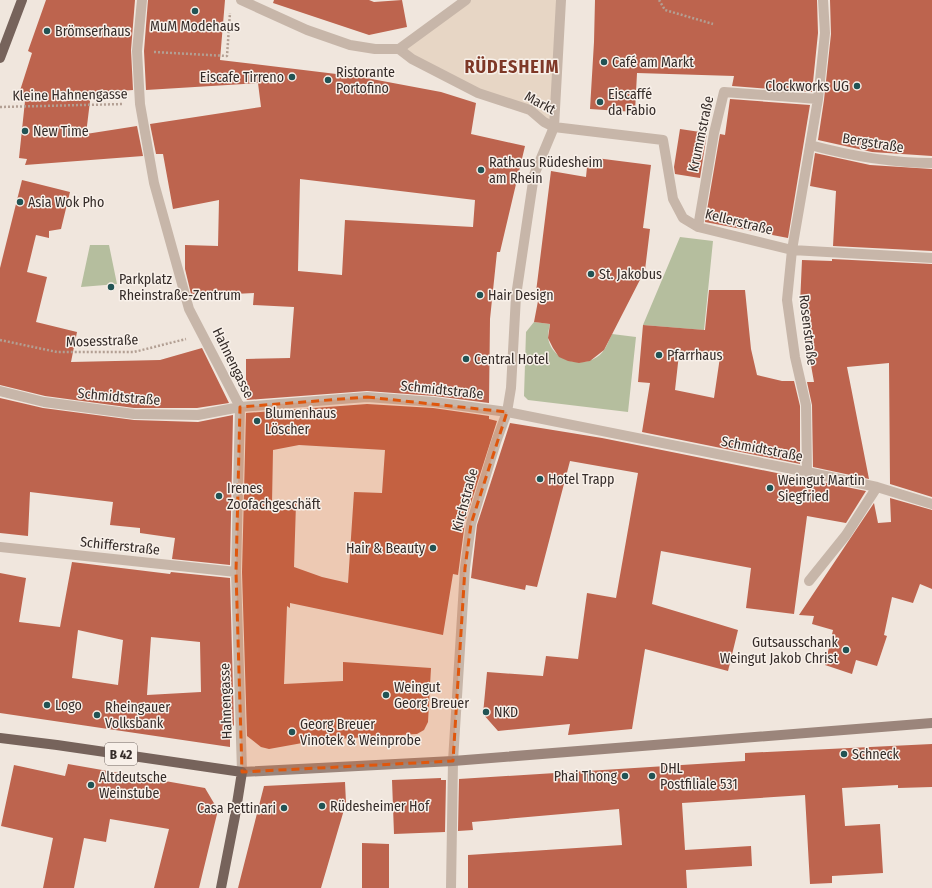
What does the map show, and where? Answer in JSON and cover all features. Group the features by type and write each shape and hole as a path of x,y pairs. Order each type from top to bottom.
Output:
{"main road":[{"path":"0,58 22,0"},
{"path":"221,888 242,772 453,761 932,723"},
{"name":"B 42","path":"0,738 57,744 242,772"}],"street":[{"name":"Hahnengasse","path":"142,0 137,51 140,104 154,183 189,309 204,335 240,407 236,572 242,772"},
{"path":"241,0 307,30 350,45 376,49 399,49 466,0"},
{"name":"Markt","path":"399,49 412,59 478,93 530,110 544,122 554,127 561,0"},
{"path":"810,145 818,99 825,33 823,0"},
{"name":"Krummstraße","path":"698,227 714,133 724,92 818,99"},
{"name":"Kellerstraße","path":"554,127 663,140 672,199 682,218 698,227 792,250 932,258"},
{"name":"Kirchstraße","path":"451,888 453,761 465,576 471,524 496,442 507,412 511,388 516,296 534,175 554,127"},
{"name":"Bergstraße","path":"810,145 852,156 907,163 932,163"},
{"name":"Rosenstraße","path":"807,472 806,406 795,357 787,300 792,250 810,145"},
{"name":"Schmidtstraße","path":"0,391 44,402 134,414 198,415 240,407 367,397 434,402 507,412 877,486 932,504"},
{"path":"809,581 846,535 877,486"},
{"name":"Schifferstraße","path":"0,547 236,572"}],"path":[{"path":"659,0 665,10 713,24"},
{"path":"137,51 227,56 231,7"},
{"name":"Kleine Hahnengasse","path":"0,107 140,104"},
{"name":"Mosesstraße","path":"0,340 57,352 134,352 204,335"}],"highlighted area":[{"path":"367,397 507,412 471,524 465,568 453,761 242,772 236,572 240,407"}],"green space":[{"path":"680,237 713,241 704,330 643,325"},
{"path":"90,245 109,245 117,284 81,287"},
{"path":"534,322 550,324 548,337 550,345 560,356 575,362 590,360 600,355 612,334 636,337 628,412 528,400 524,396 526,332"}],"shaded area":[{"path":"466,0 561,0 554,127 529,110 478,93 399,49"}],"building":[{"path":"46,0 135,0 131,50 133,90 91,93 86,134 137,126 143,156 25,165 27,159 19,158 25,101 17,100 32,53 28,51"},
{"path":"148,0 225,0 220,60 361,77 441,92 476,103 471,134 525,146 500,252 497,252 490,319 489,403 435,396 367,391 246,400 246,359 290,358 294,307 253,305 254,293 214,295 191,294 185,269 185,245 218,246 219,200 173,209 163,154 156,154 150,124 261,107 258,83 146,90 144,51","holes":["300,179 475,200 473,227 345,220 342,275 298,271"]},
{"path":"274,0 369,0 374,2 402,0 407,27 369,35 273,3"},
{"path":"595,0 817,0 818,33 812,92 732,86 734,76 637,73 635,112 590,109"},
{"path":"830,0 932,0 932,156 872,152 818,140 831,34"},
{"path":"730,99 810,105 788,238 705,222 720,134 725,135"},
{"path":"680,129 707,133 700,178 675,174 674,167"},
{"path":"815,153 870,165 932,169 932,251 833,246 836,191 810,186"},
{"name":"St. Jakobus","path":"588,157 651,165 643,228 650,229 645,270 604,350 590,361 579,363 568,361 559,357 548,338 550,324 534,322 538,301 535,300 551,171 586,177"},
{"path":"22,180 70,192 61,229 49,231 49,238 36,235 27,272 47,277 36,322 77,332 71,362 160,360 202,348 229,403 197,408 134,408 45,396 0,385 0,268"},
{"path":"832,259 932,264 932,497 890,484 889,363 847,367 869,479 813,467 812,405 807,382 814,382 800,304 802,260 832,261"},
{"path":"709,290 745,290 751,349 757,375 782,381 794,381 800,406 800,464 642,432 650,383 638,382 643,325 705,330","holes":["679,354 720,357 714,398 675,390"]},
{"path":"0,398 43,408 134,420 198,422 233,415 230,565 172,559 175,538 140,533 140,528 110,525 113,502 30,492 28,536 0,533"},
{"path":"367,404 433,408 489,416 489,419 497,421 465,522 458,575 453,574 443,635 290,603 290,608 287,606 284,684 343,681 343,662 431,668 428,722 424,730 417,734 319,740 269,749 261,747 247,736 242,572 246,413","holes":["299,445 385,450 382,493 354,492 348,583 322,577 294,567 296,503 272,503 273,450"]},
{"path":"510,423 602,438 866,491 846,523 807,516 794,614 746,608 751,568 661,551 652,604 738,630 728,671 645,649 632,729 568,735 570,724 498,731 483,714 487,672 543,676 546,656 578,659 587,593 616,598 638,473 570,461 537,587 526,585 525,590 471,578 477,525"},
{"path":"890,498 932,510 932,589 920,584 913,603 892,597 884,635 887,636 877,666 856,660 852,674 825,665 833,630 812,624 814,616 799,615 874,503 878,523 891,522"},
{"path":"72,562 170,574 171,572 230,578 234,726 230,722 230,747 0,713 0,573 26,578 19,622 60,627","holes":["78,630 123,640 118,685 72,678","151,637 200,642 201,692 147,695"]},
{"path":"932,744 932,787 898,788 898,785 842,788 845,826 880,824 883,873 832,876 832,883 810,884 805,795 682,803 685,850 751,846 752,866 686,870 687,888 468,888 468,855 622,845 619,809 472,822 473,830 458,831 459,779 745,761 745,753"},
{"path":"68,764 205,788 218,810 199,888 154,888 169,829 110,819 106,842 84,838 74,888 43,888 53,838 1,826 14,765 65,776"},
{"path":"441,778 441,780 446,780 445,832 394,834 392,780"},
{"path":"345,782 346,803 321,888 238,888 264,786"},
{"path":"362,843 389,844 389,888 362,888"}],"place":[{"name":"MuM Modehaus","path":"195,11"},
{"name":"Brömserhaus","path":"47,31"},
{"name":"Café am Markt","path":"604,62"},
{"name":"Eiscafe Tirreno","path":"292,77"},
{"name":"Ristorante Portofino","path":"328,80"},
{"name":"Clockworks UG","path":"857,86"},
{"name":"Eiscaffé da Fabio","path":"600,102"},
{"name":"New Time","path":"25,131"},
{"name":"Rathaus Rüdesheim am Rhein","path":"481,170"},
{"name":"Asia Wok Pho","path":"20,202"},
{"name":"St. Jakobus","path":"591,274"},
{"name":"Parkplatz Rheinstraße-Zentrum","path":"111,287"},
{"name":"Hair Design","path":"480,295"},
{"name":"Pfarrhaus","path":"659,355"},
{"name":"Central Hotel","path":"466,359"},
{"name":"Blumenhaus Löscher","path":"257,421"},
{"name":"Hotel Trapp","path":"540,479"},
{"name":"Weingut Martin Siegfried","path":"770,488"},
{"name":"Irenes Zoofachgeschäft","path":"219,496"},
{"name":"Hair & Beauty","path":"433,548"},
{"name":"Gutsausschank Weingut Jakob Christ","path":"846,650"},
{"name":"Weingut Georg Breuer","path":"386,695"},
{"name":"Logo","path":"47,705"},
{"name":"NKD","path":"486,712"},
{"name":"Rheingauer Volksbank","path":"97,715"},
{"name":"Georg Breuer Vinotek & Weinprobe","path":"292,732"},
{"name":"Schneck","path":"844,754"},
{"name":"Phai Thong","path":"625,776"},
{"name":"DHL Postfiliale 531","path":"652,776"},
{"name":"Altdeutsche Weinstube","path":"91,785"},
{"name":"Rüdesheimer Hof","path":"322,806"},
{"name":"Casa Pettinari","path":"284,808"}],"district":[{"name":"RÜDESHEIM","path":"512,67"}]}
